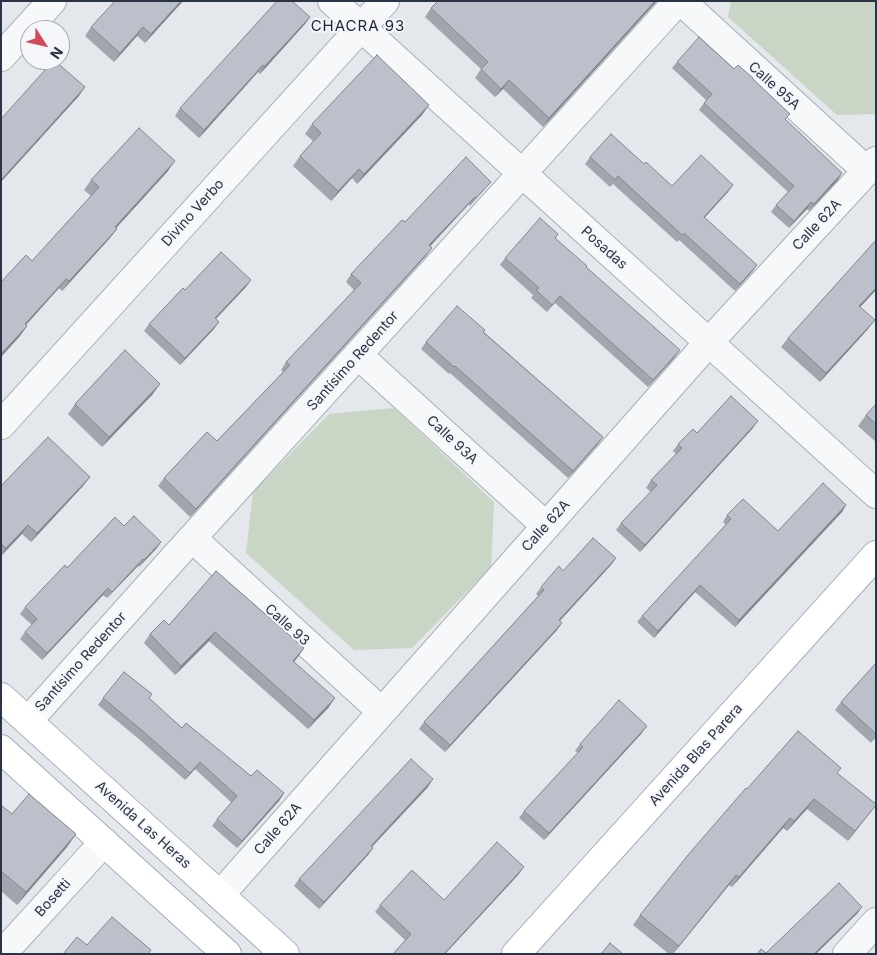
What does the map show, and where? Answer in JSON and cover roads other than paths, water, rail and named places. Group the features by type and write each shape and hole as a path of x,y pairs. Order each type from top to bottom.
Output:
{"main road":[{"name":"Avenida Blas Parera","path":"516,954 876,555"},
{"name":"Avenida Las Heras","path":"1,697 285,954"},
{"path":"1,749 227,954"}],"street":[{"path":"5,45 52,1"},
{"name":"Posadas","path":"332,1 876,494"},
{"name":"Divino Verbo","path":"1,424 384,1"},
{"name":"Calle 95A","path":"680,1 871,166"},
{"name":"Santísimo Redentor","path":"28,721 680,1"},
{"name":"Calle 62A","path":"220,895 708,342 871,166"},
{"name":"Calle 93A","path":"358,355 546,526"},
{"name":"Calle 93","path":"192,538 381,711"},
{"name":"Bosetti","path":"2,954 104,842"},
{"path":"847,954 876,922"}],"district":[{"name":"CHACRA 93","path":"358,26"}]}
